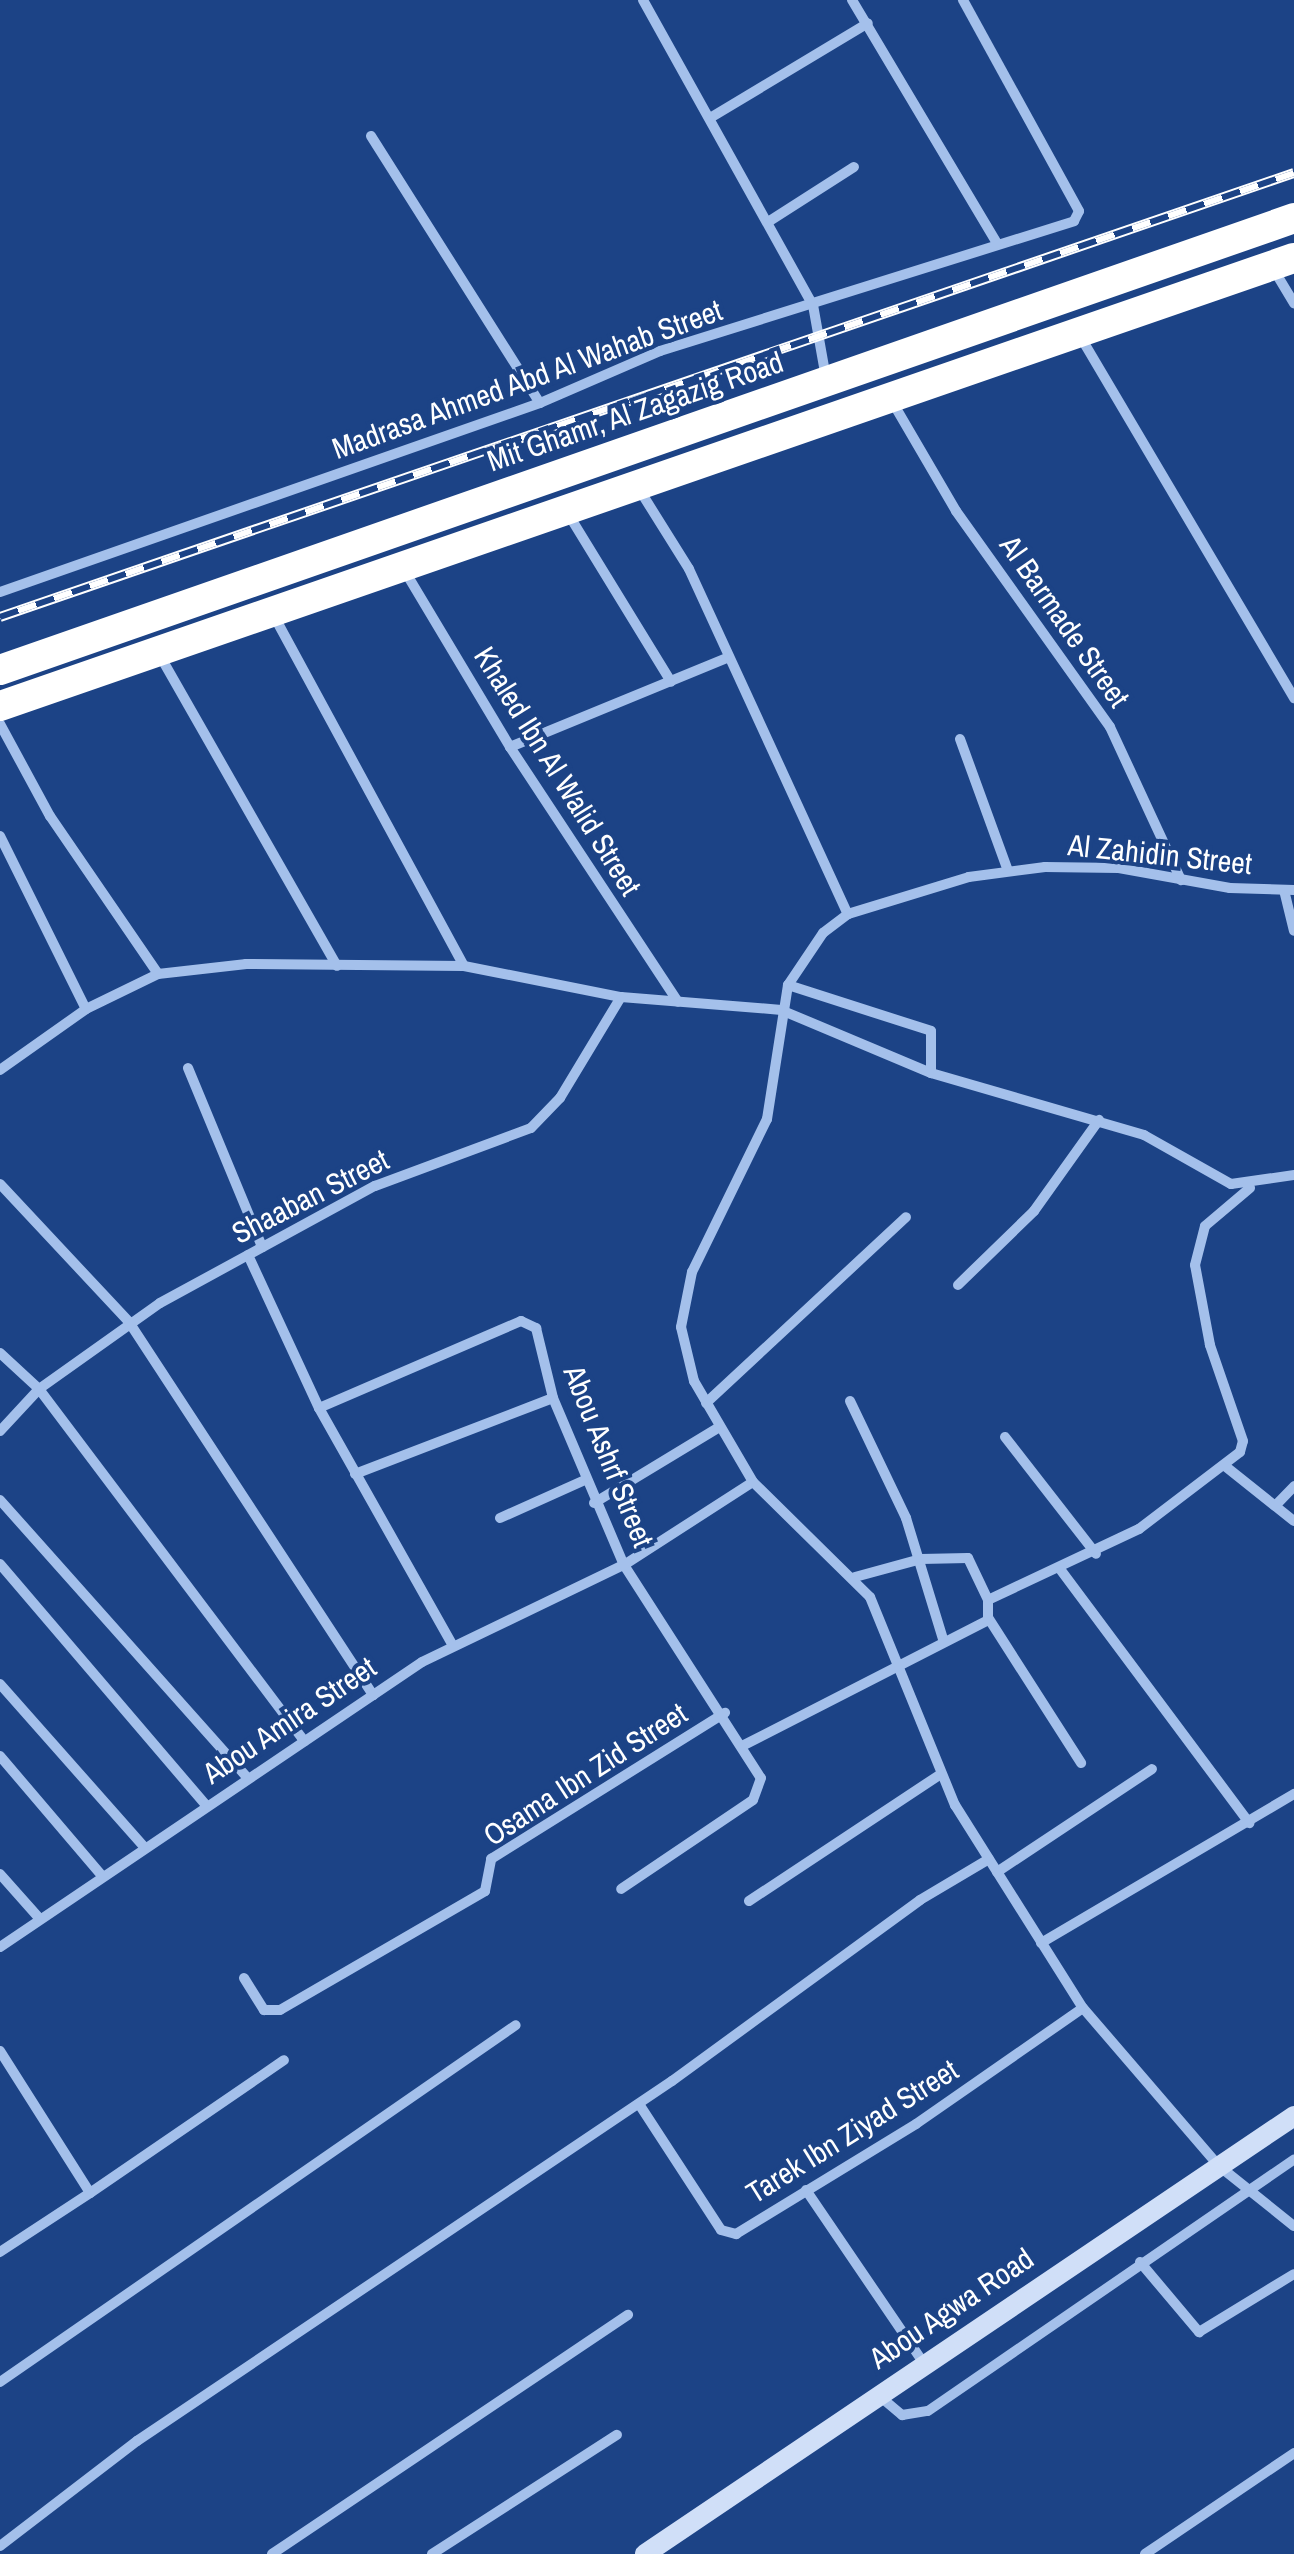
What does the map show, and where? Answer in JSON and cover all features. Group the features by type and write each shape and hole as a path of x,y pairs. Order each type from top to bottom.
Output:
{"highway":[{"name":"Mit Ghamr, Al Zagazig Road","path":"0,670 1294,218"},
{"path":"0,706 400,563 638,488 1077,331 1283,262"}],"street":[{"path":"643,0 813,304 827,381"},
{"path":"852,0 996,242"},
{"name":"Madrasa Ahmed Abd Al Wahab Street","path":"0,592 540,402 660,352 1074,220 1080,211 963,0"},
{"path":"710,118 868,24"},
{"path":"371,136 540,402"},
{"path":"768,222 854,168"},
{"path":"1283,262 1294,304"},
{"path":"1077,331 1294,698"},
{"name":"Al Barmade Street","path":"891,400 956,510 1110,727 1181,880"},
{"path":"638,488 689,569 725,659 848,914"},
{"path":"566,510 671,682"},
{"name":"Khaled Ibn Al Walid Street","path":"400,563 510,747 678,1002"},
{"path":"271,610 464,966"},
{"path":"156,650 336,966"},
{"path":"510,747 725,659"},
{"path":"0,724 50,816 158,974"},
{"path":"960,739 1008,871"},
{"path":"0,836 86,1009"},
{"name":"Al Zahidin Street","path":"1289,890 1181,880 1119,868 1008,871 848,914 823,933 788,985 781,1010 767,1119 707,1238 684,1302 685,1354 718,1428 753,1482 855,1577 886,1624 941,1774 1082,2008 1218,2166 1294,2226"},
{"path":"1289,890 1294,931"},
{"path":"0,1070 86,1009 158,974 246,964 464,966 620,997 781,1010 931,1073 1144,1135 1215,1178 1260,1184"},
{"path":"788,985 931,1031 931,1073"},
{"name":"Shaaban Street","path":"0,1431 39,1389 130,1322 375,1186 531,1128 560,1098 620,997"},
{"path":"188,1068 262,1247"},
{"path":"958,1285 1034,1211 1099,1120"},
{"path":"988,1600 1096,1554 1225,1466 1243,1441 1210,1345 1195,1246 1220,1208 1260,1184 1294,1175"},
{"path":"0,1184 130,1322 373,1695"},
{"path":"706,1403 906,1217"},
{"path":"248,1255 320,1408 452,1644"},
{"name":"Abou Ashrf Street","path":"320,1408 521,1321 537,1332 554,1398 594,1503 624,1565 724,1713 761,1778 753,1800 621,1888"},
{"path":"0,1353 39,1389 304,1741"},
{"path":"355,1474 554,1398"},
{"path":"850,1402 920,1558 944,1639"},
{"path":"594,1503 718,1428"},
{"path":"1004,1437 1096,1554"},
{"path":"1225,1466 1294,1521"},
{"path":"500,1518 586,1480"},
{"name":"Abou Amira Street","path":"0,1947 144,1846 452,1644 624,1565 753,1482"},
{"path":"1274,1506 1294,1486"},
{"path":"0,1500 248,1778"},
{"path":"855,1577 920,1558 971,1559 988,1600 989,1618 1080,1764"},
{"path":"0,1564 206,1806"},
{"path":"1060,1570 1249,1822"},
{"path":"744,1745 989,1618"},
{"path":"0,1684 144,1846"},
{"name":"Osama Ibn Zid Street","path":"244,1978 264,2010 280,2010 485,1891 491,1859 724,1713"},
{"path":"0,1756 102,1876"},
{"path":"997,1872 1152,1769"},
{"path":"749,1901 941,1774"},
{"path":"1041,1943 1294,1794"},
{"path":"0,2546 136,2441 639,2104 920,1900 989,1859"},
{"path":"0,1874 40,1919"},
{"name":"Tarek Ibn Ziyad Street","path":"639,2104 728,2234 916,2124 1082,2008"},
{"path":"0,2382 516,2024"},
{"path":"0,2051 90,2193"},
{"path":"0,2252 284,2060"},
{"name":"Abou Agwa Road","path":"645,2554 876,2394 1294,2116"},
{"path":"876,2394 902,2415 928,2412 1294,2159"},
{"path":"806,2190 924,2362"},
{"path":"1140,2262 1199,2332 1294,2274"},
{"path":"272,2554 628,2315"},
{"path":"432,2554 617,2435"},
{"path":"1145,2554 1294,2453"}],"railway":[{"path":"0,617 1294,173"}]}
